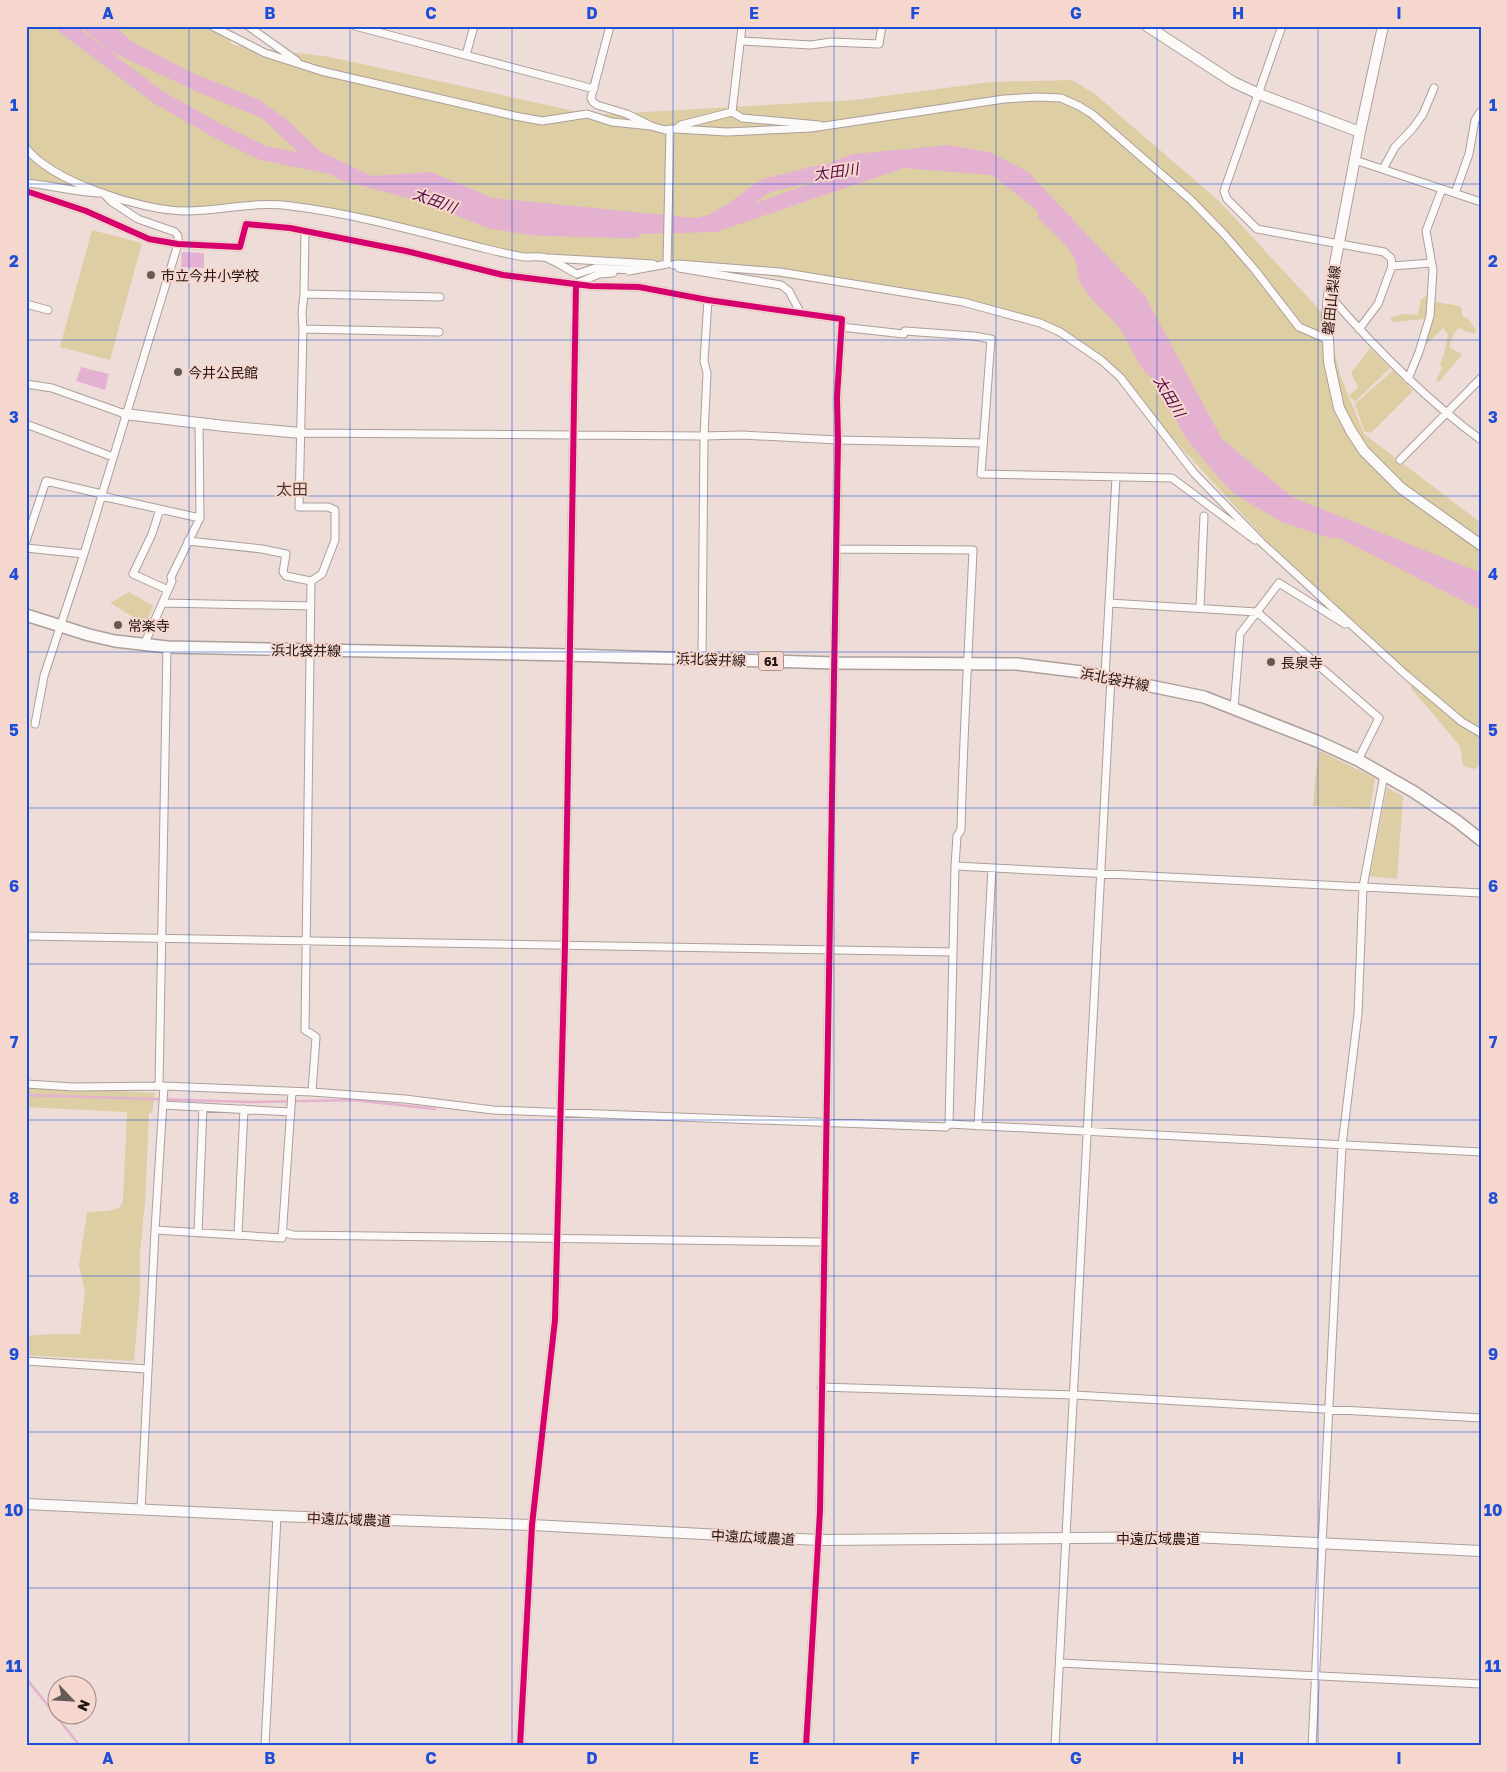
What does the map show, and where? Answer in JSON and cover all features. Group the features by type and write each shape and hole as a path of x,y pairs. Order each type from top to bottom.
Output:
{"main road":[{"name":"浜北袋井線","path":"26,615 89,635 166,647 702,658 834,663 1017,664 1108,677 1204,697 1319,742 1358,760 1414,792 1458,821 1481,840"}],"street":[{"path":"212,26 265,53 321,71 542,121 587,114 612,122 651,126 672,131 774,131 822,126 1004,99 1061,98 1092,114 1191,200 1255,270 1299,327 1327,339"},
{"path":"248,26 298,63"},
{"path":"355,26 594,89"},
{"path":"466,55 474,26"},
{"path":"610,26 592,98 596,104 627,114 651,126"},
{"path":"732,112 742,26"},
{"path":"741,41 880,44 882,26"},
{"path":"1147,26 1233,82 1259,94 1360,132"},
{"path":"1282,26 1224,191 1227,199 1257,229 1338,242 1384,252 1391,258 1392,266 1378,304 1359,329"},
{"name":"磐田山梨線","path":"1382,26 1329,295 1327,318 1329,362 1339,408 1364,451 1401,488 1481,545"},
{"path":"1383,169 1395,147 1423,114 1434,88"},
{"path":"1455,193 1469,154 1475,120 1481,111"},
{"path":"672,131 681,125 732,112 742,118 811,123 822,126"},
{"path":"667,263 672,131"},
{"path":"26,148 48,167 103,193 142,206 186,211 266,204 292,206 413,230 522,256 667,263 780,272 963,302 1040,323 1060,332 1101,360 1120,377 1194,474 1262,543 1405,674 1458,719 1481,733"},
{"path":"1355,160 1481,202"},
{"path":"26,183 50,185 86,193 103,193 112,202 138,219 175,232 178,236 178,244 102,495 44,676 35,724"},
{"path":"1408,378 1419,352 1430,316 1433,270 1426,231 1442,189"},
{"path":"26,191 86,210 149,239 178,244 240,247 246,224 290,228 406,251 503,275 576,284 640,287 708,300 842,319 837,397 838,440 827,1122 818,1540 806,1746"},
{"path":"188,541 262,549 286,554 283,572 286,576 311,581 322,574 335,540 335,510 328,507 299,507 305,231"},
{"path":"546,258 577,274 595,268 633,270"},
{"path":"576,284 599,274 658,267 667,263"},
{"path":"667,263 676,268 781,284 789,291 800,312"},
{"path":"1392,266 1431,263"},
{"path":"520,1746 532,1525 554,1320 565,945 576,284"},
{"path":"304,294 440,297"},
{"path":"1329,295 1359,329 1408,378 1446,414 1481,440"},
{"path":"702,658 704,436 707,373 704,361 708,300"},
{"path":"26,304 48,310"},
{"path":"841,327 904,334 905,331 991,339 981,474 1172,478 1253,539 1262,543"},
{"path":"304,329 439,332"},
{"path":"1400,460 1481,378"},
{"path":"26,384 52,388 125,414 302,433 742,435 983,444"},
{"path":"144,645 172,582 171,577 200,518 200,422"},
{"path":"26,424 113,457"},
{"path":"1055,1746 1101,873 1109,603 1116,477"},
{"path":"26,541 46,481 200,518"},
{"path":"160,509 152,534 133,574 168,590"},
{"path":"1200,608 1204,516"},
{"path":"26,548 84,554"},
{"path":"836,549 973,550 961,830 956,836 949,1124"},
{"path":"311,581 305,1030 316,1037 312,1092"},
{"path":"1234,708 1240,634 1280,584 1359,632"},
{"path":"163,603 311,606"},
{"path":"1109,603 1257,612 1379,718 1358,760"},
{"path":"141,1510 147,1369 163,1105 160,939 166,647"},
{"path":"1312,1746 1342,1145 1358,1014 1363,887 1384,775"},
{"path":"955,866 1481,893"},
{"path":"978,1126 992,868"},
{"path":"26,936 953,952"},
{"path":"26,1084 162,1086 312,1092 405,1098 494,1110 946,1127 949,1124 1481,1152"},
{"path":"155,1230 282,1238 292,1092"},
{"path":"163,1105 290,1112"},
{"path":"198,1233 204,1107"},
{"path":"238,1235 244,1110"},
{"path":"282,1232 293,1235 824,1242"},
{"path":"26,1361 147,1369"},
{"path":"821,1386 1074,1395 1481,1418"},
{"name":"中遠広域農道","path":"26,1504 277,1516 532,1525 818,1540 1193,1538 1481,1551"},
{"path":"265,1746 277,1516"},
{"path":"1060,1663 1481,1684"}],"shaded area":[{"path":"26,26 218,26 233,45 330,57 592,115 855,100 991,82 1072,80 1096,95 1219,201 1327,318 1340,375 1364,434 1481,523 1481,732 1458,719 1296,573 1101,360 1044,325 963,302 678,264 522,256 341,215 259,204 168,210 103,193 30,180 26,175"},
{"path":"92,230 142,243 110,360 60,347"},
{"path":"1426,296 1435,302 1460,306 1462,316 1469,320 1476,330 1474,334 1458,328 1453,335 1450,348 1462,354 1439,382 1436,380 1442,368 1440,363 1444,355 1448,334 1443,328 1428,343 1418,347 1425,319 1392,322 1390,317 1405,314 1418,315 1421,299"},
{"path":"1370,348 1390,368 1355,402 1349,396 1358,387 1351,373"},
{"path":"1393,370 1413,391 1371,433 1364,431 1355,404"},
{"path":"129,592 153,606 145,624 110,603"},
{"path":"1412,684 1481,734 1481,764 1475,769 1463,766 1460,746 1411,688"},
{"path":"1318,750 1375,778 1370,809 1313,806"},
{"path":"1387,788 1403,796 1397,879 1370,876"},
{"path":"26,1086 155,1093 152,1113 149,1113 145,1202 140,1253 140,1291 134,1361 26,1355 26,1336 80,1334 85,1292 79,1265 87,1212 108,1211 119,1208 123,1201 127,1112 26,1107"}],"water":[{"path":"80,26 115,26 132,42 195,74 258,99 287,120 321,152 372,176 431,172 492,198 696,218 755,203 815,182 831,162 854,154 948,145 989,152 1028,172 1145,296 1222,439 1292,497 1481,573 1481,610 1313,525 1262,502 1227,476 1192,434 1161,375 1156,372 1119,315 1096,293 1084,274 1084,261 1071,241 1057,226 992,175 904,168 716,232 639,234 529,222 423,202 340,180 303,157 262,118 200,93 110,51"},
{"path":"182,252 204,253 204,268 181,267"},
{"path":"81,367 109,374 105,390 76,381"}],"waterway":[{"name":"太田川","path":"64,26 158,97 216,130 263,153 332,167"},
{"name":"太田川","path":"717,219 765,186 817,173 842,170"},
{"name":"太田川","path":"439,201 491,221 534,228 634,231"},
{"name":"太田川","path":"1045,214 1075,245 1082,257 1089,283 1125,323 1146,361 1161,375 1192,434 1227,476 1238,487 1284,515 1332,531"},
{"path":"26,1095 248,1102 354,1100 435,1109"},
{"path":"26,1678 80,1746"}],"cycle path":[{"path":"26,191 86,211 149,239 178,244 240,247 246,224 290,228 406,251 503,275 591,286 639,287 708,300 842,319 837,397 838,440 820,1511 806,1746"},
{"path":"520,1746 532,1525 555,1320 565,945 576,284"}],"place":[{"name":"市立今井小学校","path":"151,275"},
{"name":"今井公民館","path":"178,372"},
{"name":"常楽寺","path":"118,625"},
{"name":"長泉寺","path":"1271,662"}],"district":[{"name":"太田","path":"292,489"}]}
